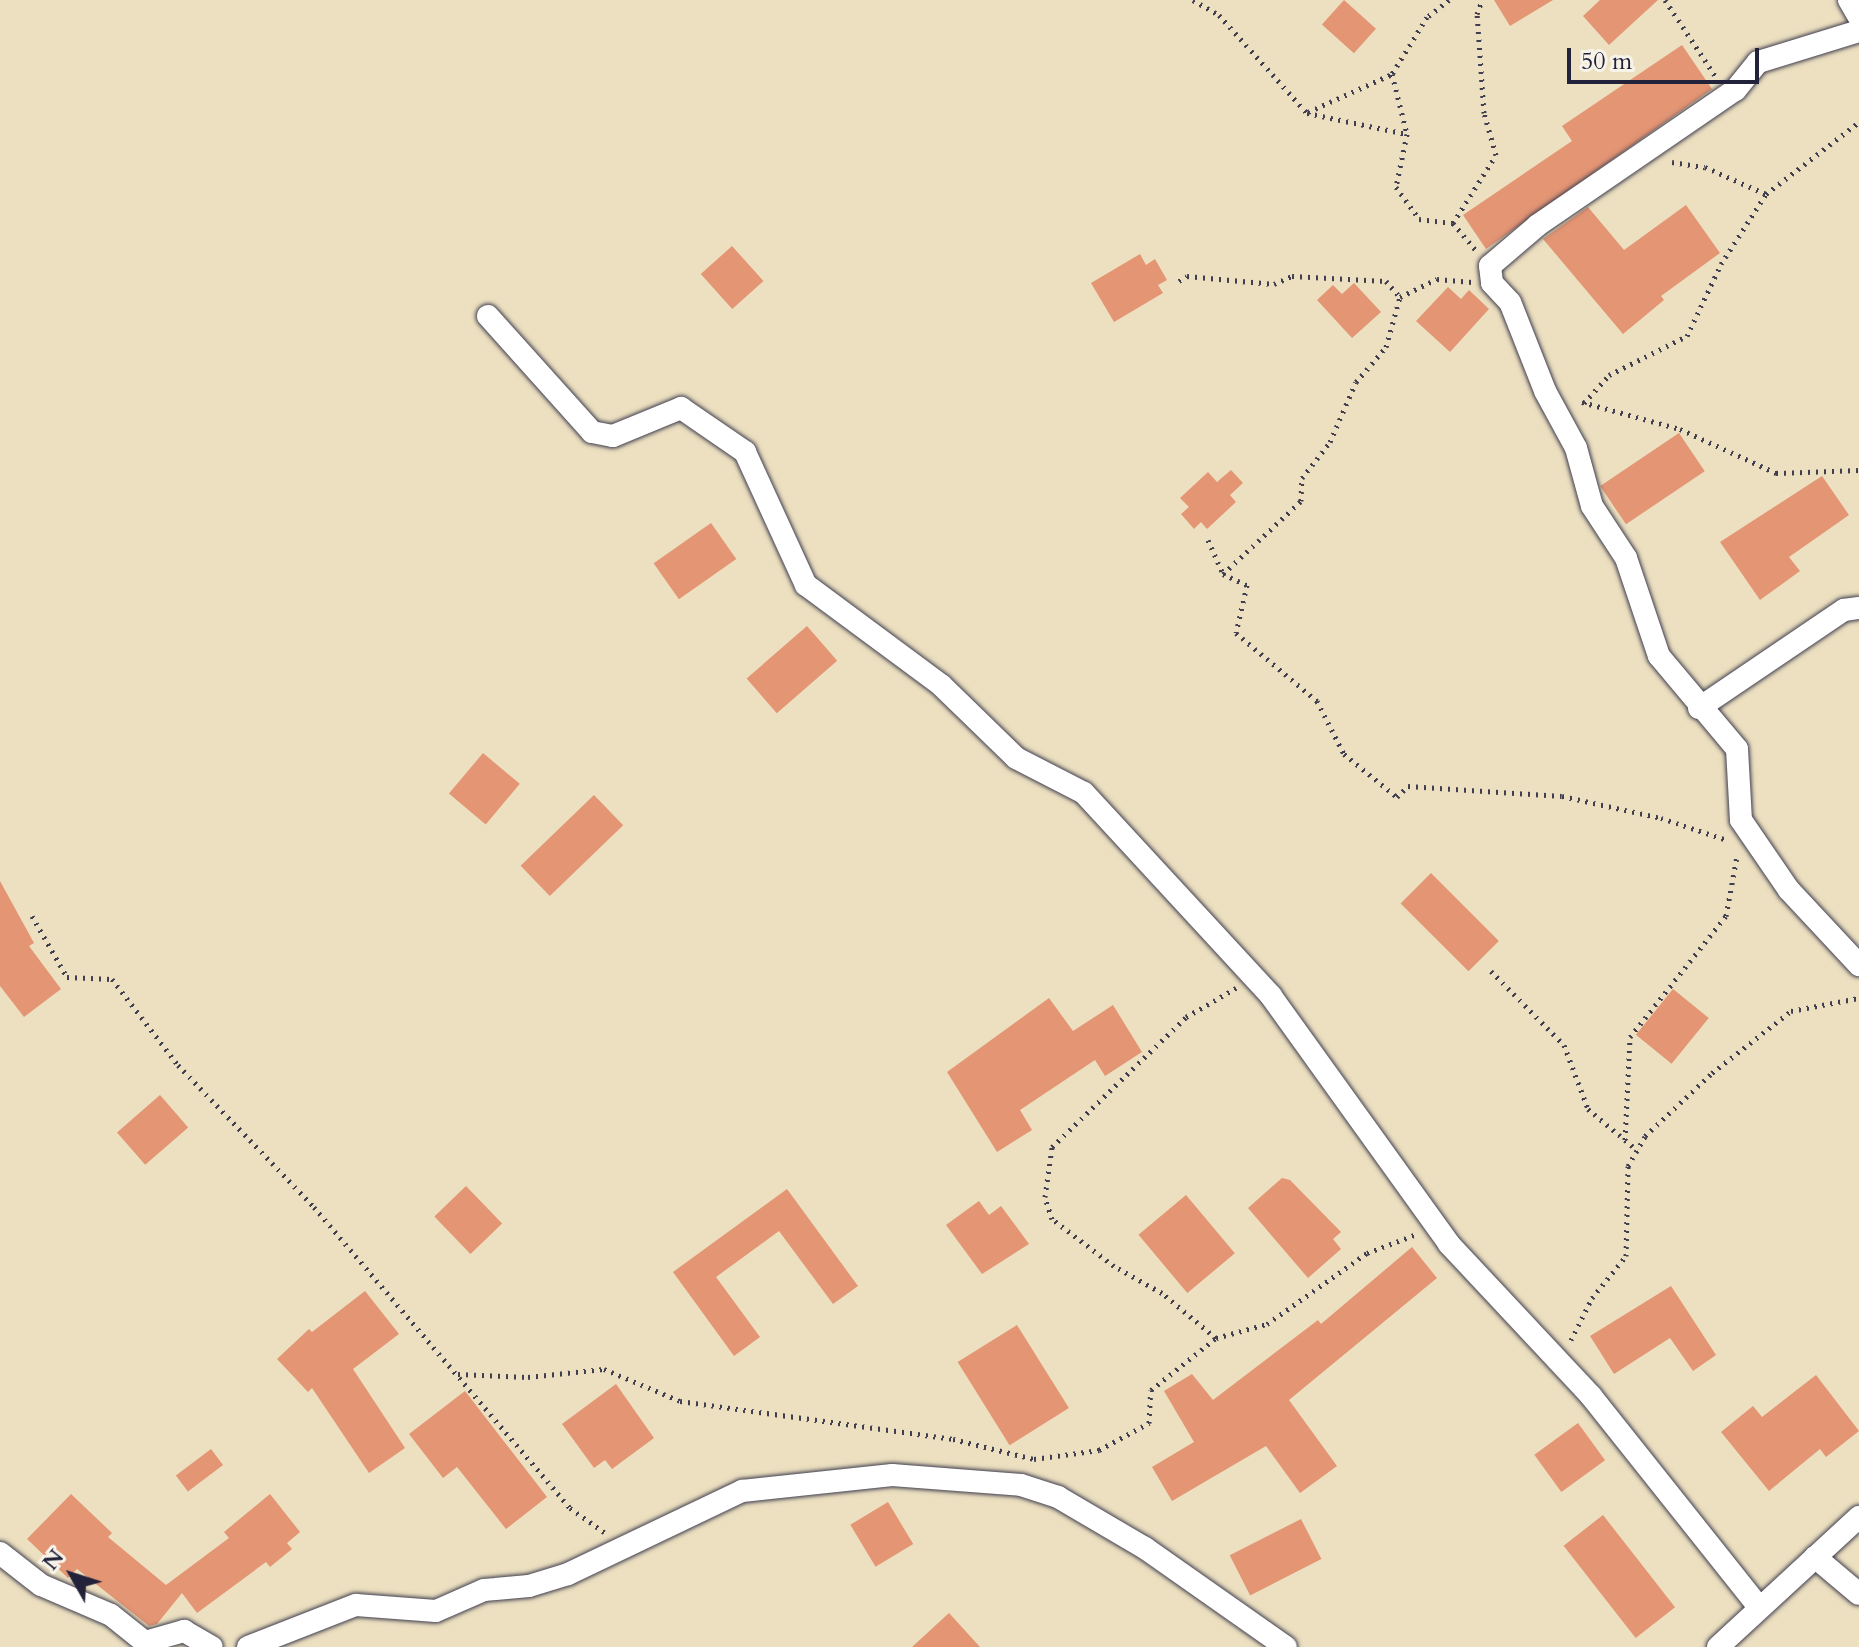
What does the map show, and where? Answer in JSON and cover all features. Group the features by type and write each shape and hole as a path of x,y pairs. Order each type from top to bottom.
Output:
{"street":[{"path":"1849,0 1859,17"},
{"path":"1859,31 1758,62 1726,96 1635,157 1491,274 1510,302 1545,391 1576,448 1592,506 1626,558 1659,656 1699,708 1737,749 1743,823 1789,890 1859,965"},
{"path":"488,316 592,432 613,436 681,408 745,452 806,585 941,685 1016,758 1084,793 1254,977 1436,1227 1560,1363 1759,1607"},
{"path":"1699,708 1844,610 1859,608"},
{"path":"248,1647 356,1605 436,1611 484,1590 529,1586 568,1574 621,1544 742,1491 892,1475 1021,1485 1093,1515 1286,1647"},
{"path":"1718,1647 1859,1517"},
{"path":"0,1553 41,1585 111,1615 145,1642 184,1631 212,1647"},
{"path":"1815,1557 1859,1594"}],"path":[{"path":"1193,0 1219,15 1307,113 1407,134"},
{"path":"1307,113 1392,74 1427,17 1449,0"},
{"path":"1453,223 1496,155 1484,113 1477,14 1482,0"},
{"path":"1665,0 1726,96"},
{"path":"1392,74 1407,134 1396,187 1419,219 1453,223 1491,274"},
{"path":"1584,403 1609,375 1687,336 1721,264 1766,194 1859,122"},
{"path":"1635,157 1705,167 1766,194"},
{"path":"1223,574 1301,501 1302,478 1330,442 1356,382 1386,347 1400,297 1437,279 1491,274"},
{"path":"1179,281 1187,276 1274,284 1292,276 1386,281 1400,297"},
{"path":"1545,391 1680,429 1776,473 1859,470"},
{"path":"1208,540 1223,574 1247,585 1236,633 1317,701 1344,754 1397,797 1408,786 1562,796 1661,818 1739,845 1726,916 1630,1037 1625,1140"},
{"path":"32,916 67,977 112,979 178,1065 314,1207 570,1508 621,1544"},
{"path":"1491,971 1564,1045 1588,1109 1637,1150"},
{"path":"1216,1338 1162,1293 1114,1266 1052,1219 1045,1197 1052,1147 1186,1017 1254,977"},
{"path":"1560,1363 1592,1298 1626,1256 1623,1207 1628,1166 1645,1136 1712,1073 1791,1011 1859,998"},
{"path":"458,1374 528,1377 604,1369 680,1401 953,1439 1034,1459 1099,1450 1149,1423 1151,1390 1216,1338 1267,1324 1367,1253 1436,1227"}],"building":[{"path":"1344,0 1376,29 1354,53 1322,25"},
{"path":"1494,0 1553,0 1510,26"},
{"path":"1600,0 1658,0 1609,45 1583,16"},
{"path":"1682,45 1712,89 1486,249 1463,215 1572,141 1562,126"},
{"path":"1686,205 1720,253 1661,296 1664,300 1623,334 1543,239 1588,207 1624,250"},
{"path":"732,246 763,281 732,309 701,274"},
{"path":"1140,254 1146,265 1155,259 1167,280 1158,285 1163,293 1114,322 1091,283"},
{"path":"1354,283 1381,312 1352,338 1317,300 1333,285 1342,294"},
{"path":"1448,287 1461,299 1469,290 1489,309 1450,352 1416,321"},
{"path":"1679,433 1705,471 1626,524 1600,486"},
{"path":"1231,470 1243,483 1230,495 1236,502 1207,529 1201,522 1194,529 1181,514 1189,507 1180,498 1208,472 1217,482"},
{"path":"1822,476 1849,515 1789,557 1800,571 1760,600 1720,542"},
{"path":"711,523 736,559 679,599 654,563"},
{"path":"807,626 837,661 777,713 747,678"},
{"path":"483,753 520,784 486,824 449,794"},
{"path":"594,795 623,825 550,896 521,866"},
{"path":"1431,873 1499,941 1468,971 1401,903"},
{"path":"0,881 34,943 29,946 61,989 24,1017 0,986"},
{"path":"1673,989 1709,1018 1672,1064 1636,1035"},
{"path":"1049,998 1073,1031 1113,1005 1142,1052 1105,1076 1095,1060 1020,1110 1032,1130 997,1152 947,1072"},
{"path":"160,1095 188,1127 145,1165 117,1132"},
{"path":"1282,1178 1290,1180 1341,1232 1333,1239 1341,1249 1308,1278 1248,1208"},
{"path":"466,1186 502,1223 470,1254 434,1217"},
{"path":"787,1189 858,1286 833,1304 779,1231 716,1277 760,1337 734,1356 673,1272"},
{"path":"1186,1195 1235,1253 1187,1293 1139,1235"},
{"path":"979,1201 989,1215 1001,1206 1029,1244 982,1274 946,1225"},
{"path":"1412,1247 1437,1278 1289,1400 1337,1466 1300,1493 1266,1446 1172,1501 1152,1467 1194,1442 1164,1391 1192,1374 1213,1400 1318,1320 1321,1324"},
{"path":"1671,1286 1716,1355 1693,1371 1670,1338 1614,1374 1590,1336"},
{"path":"365,1291 399,1334 353,1369 405,1448 369,1473 312,1388 308,1392 277,1359 309,1329 312,1332"},
{"path":"1017,1325 1069,1408 1010,1445 958,1362"},
{"path":"1816,1375 1859,1431 1826,1457 1820,1449 1769,1491 1721,1432 1753,1406 1762,1417"},
{"path":"616,1384 654,1438 612,1469 605,1460 594,1468 562,1424"},
{"path":"465,1391 547,1497 506,1529 457,1467 443,1478 409,1434"},
{"path":"1578,1423 1605,1460 1561,1492 1534,1455"},
{"path":"211,1449 223,1465 188,1491 176,1475"},
{"path":"71,1494 112,1533 108,1537 166,1585 229,1538 224,1532 270,1494 300,1532 287,1543 292,1549 270,1567 266,1562 197,1613 182,1593 157,1624 149,1626 77,1569 68,1578 27,1539"},
{"path":"888,1502 913,1544 876,1567 850,1525"},
{"path":"1603,1515 1675,1607 1636,1638 1564,1546"},
{"path":"1301,1519 1321,1559 1250,1595 1230,1555"},
{"path":"949,1613 980,1647 912,1647"}]}
